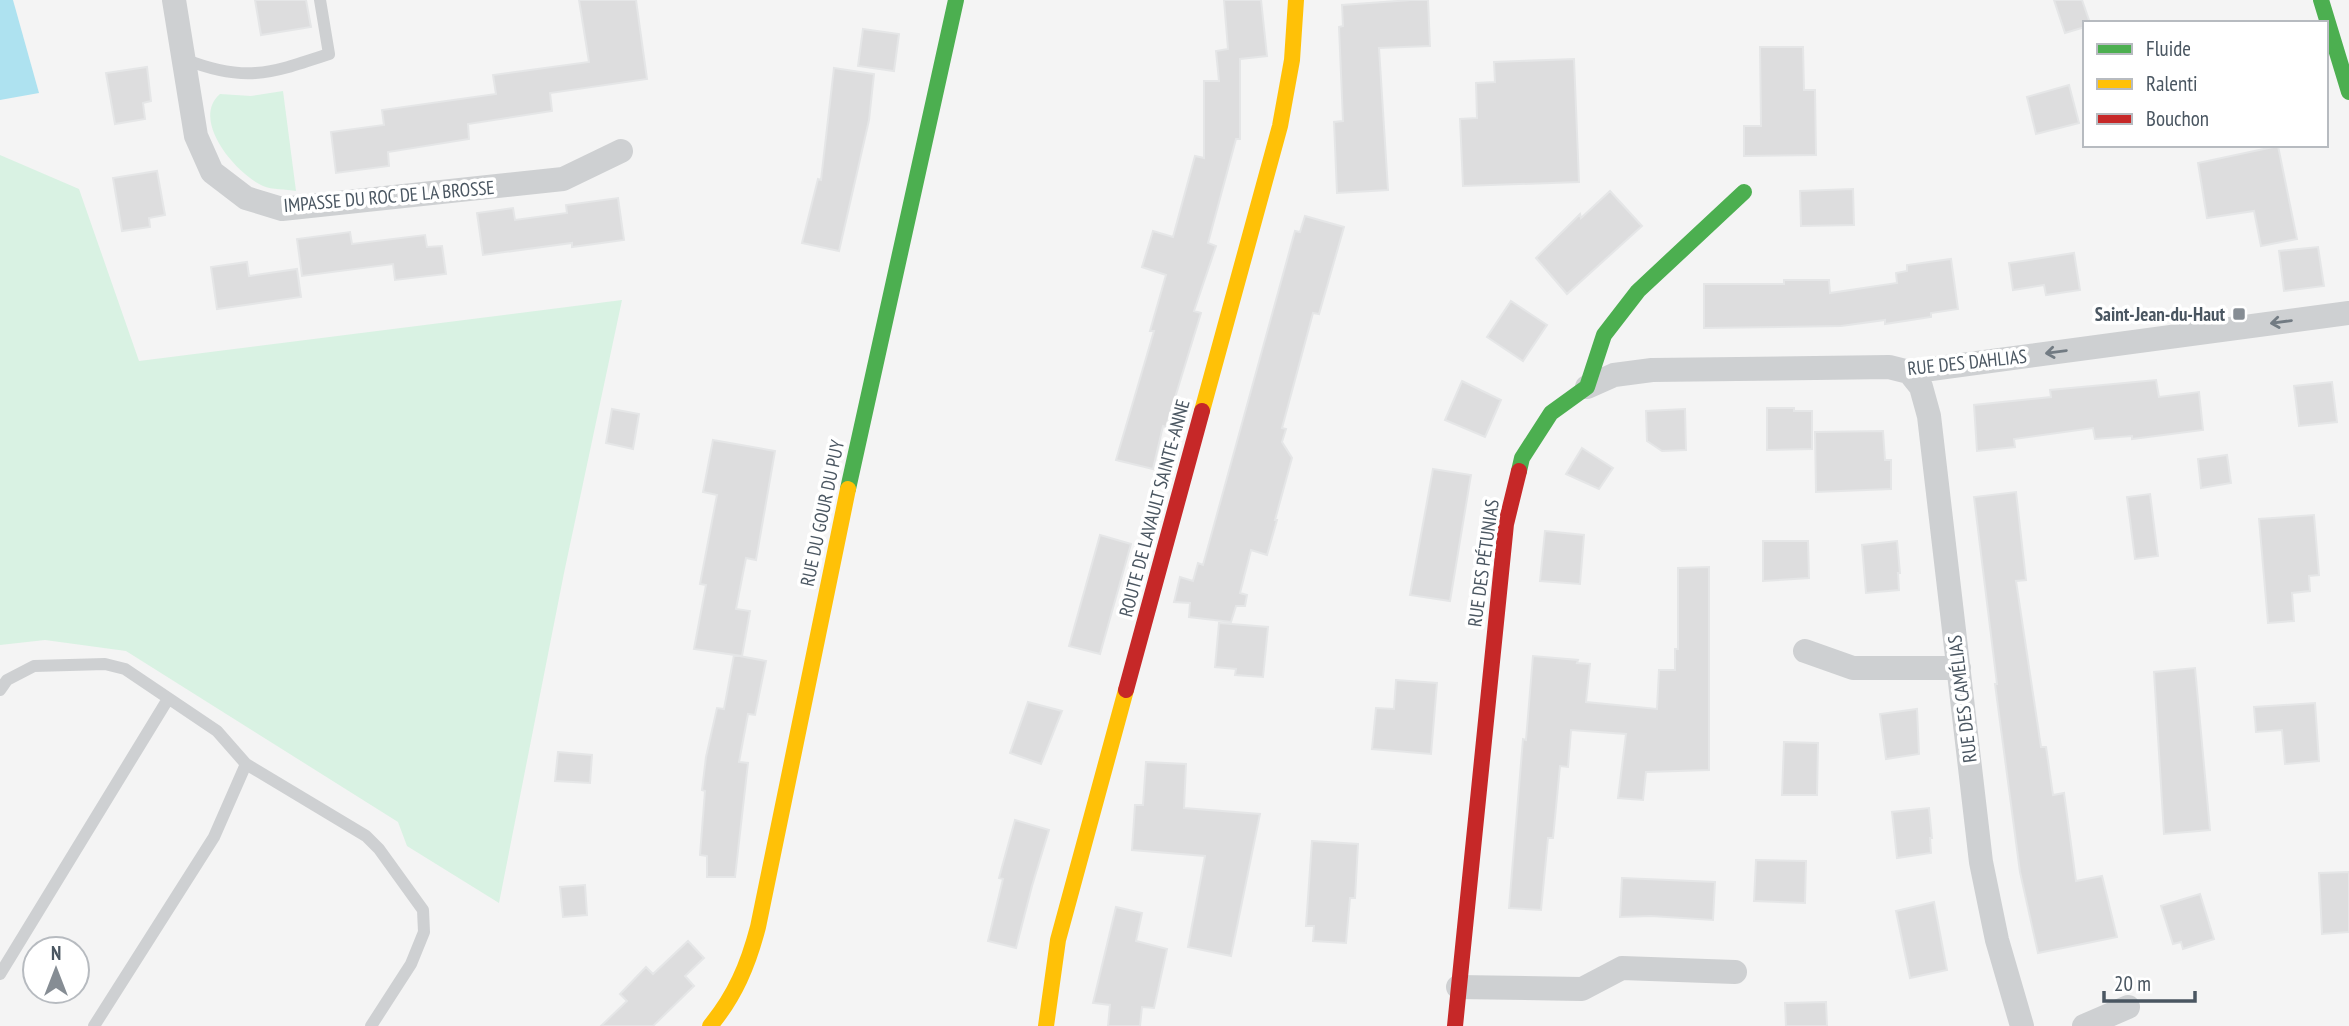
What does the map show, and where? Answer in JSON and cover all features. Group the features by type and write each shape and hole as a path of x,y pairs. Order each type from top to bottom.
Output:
{"street":[{"name":"IMPASSE DU ROC DE LA BROSSE","path":"174,0 196,136 212,172 246,198 282,209 562,179 621,151"},
{"name":"RUE DU GOUR DU PUY","path":"710,1026 731,1003 745,974 758,927 838,536 956,0"},
{"name":"ROUTE DE LAVAULT SAINTE-ANNE","path":"1046,1026 1058,940 1280,126 1292,60 1296,0"},
{"path":"2321,0 2327,21"},
{"path":"2328,23 2349,92"},
{"path":"1587,387 1604,335 1638,291 1744,192"},
{"name":"RUE DES DAHLIAS","path":"1587,387 1614,375 1652,370 1889,367 1909,372 2349,313"},
{"name":"RUE DES CAMÉLIAS","path":"1909,372 1921,387 1929,416 1981,863 1997,940 2022,1026"},
{"name":"RUE DES PÉTUNIAS","path":"1455,1026 1506,524 1522,458 1551,413 1587,387"},
{"path":"1805,651 1853,668 1959,668"},
{"path":"1458,986 1582,989 1622,968 1735,972"},
{"path":"2084,1026 2128,1007"}],"lane":[{"path":"184,59 210,69 249,75 279,70 329,54 320,0"},
{"path":"0,690 7,680 34,666 105,664 125,669 217,731 246,764 366,836 379,849 423,910 424,932 411,964 371,1026"},
{"path":"0,974 168,699"},
{"path":"94,1026 214,837 246,764"}],"green space":[{"path":"283,91 296,191 263,186 252,180 220,145 210,118 212,105 220,94 251,96"},
{"path":"0,155 79,189 139,361 622,300 564,573 499,903 407,846 398,822 126,651 45,640 0,645"}],"water":[{"path":"0,0 13,0 39,93 0,100"}],"building":[{"path":"255,0 306,0 311,27 261,35"},
{"path":"579,0 636,0 647,79 550,93 552,111 468,124 469,139 388,152 389,166 336,173 331,132 384,125 382,110 496,94 493,75 589,62"},
{"path":"1224,0 1261,0 1267,56 1240,59 1240,139 1236,139 1208,243 1216,246 1194,311 1201,313 1166,427 1163,426 1153,469 1116,460 1154,331 1150,331 1166,275 1142,267 1153,231 1173,237 1195,156 1204,158 1204,81 1219,81 1216,51 1228,49"},
{"path":"1428,0 1430,46 1379,48 1388,190 1337,193 1334,122 1343,121 1339,27 1343,26 1342,5"},
{"path":"2054,0 2082,0 2089,21 2083,21 2083,28 2065,33"},
{"path":"863,29 899,34 894,71 858,66"},
{"path":"1760,47 1803,47 1804,90 1815,90 1816,155 1744,156 1744,126 1761,126"},
{"path":"1574,59 1579,182 1463,186 1460,119 1477,118 1476,83 1495,82 1494,62"},
{"path":"147,67 151,101 143,103 145,119 115,124 106,73"},
{"path":"834,68 874,74 869,120 839,251 802,243 818,179 821,180"},
{"path":"2069,85 2079,123 2036,134 2027,97"},
{"path":"2278,147 2297,239 2261,246 2254,211 2207,218 2198,163"},
{"path":"157,171 165,215 149,218 150,227 122,231 113,178"},
{"path":"1853,189 1854,225 1801,226 1800,191"},
{"path":"1610,191 1642,226 1567,294 1536,258 1580,214 1581,218"},
{"path":"618,198 624,240 572,247 572,243 483,255 477,213 513,208 515,220 567,213 566,205"},
{"path":"1305,216 1344,227 1319,314 1313,313 1282,428 1286,429 1282,442 1292,458 1267,555 1251,550 1240,593 1247,595 1245,606 1236,606 1231,622 1189,617 1190,603 1174,602 1180,577 1193,581 1198,563 1203,565 1295,231 1300,232"},
{"path":"350,232 352,244 425,235 427,247 442,246 446,274 395,280 393,264 302,276 297,239"},
{"path":"2318,247 2324,286 2284,291 2279,251"},
{"path":"2074,253 2080,290 2046,295 2044,285 2013,290 2009,263"},
{"path":"1951,259 1958,309 1931,313 1931,317 1885,324 1885,320 1841,326 1704,328 1704,284 1784,284 1784,280 1829,280 1830,293 1897,283 1896,273 1907,271 1907,265"},
{"path":"247,262 249,276 297,269 301,297 217,309 211,267"},
{"path":"1511,301 1547,325 1523,361 1487,337"},
{"path":"2156,380 2159,397 2199,392 2203,430 2132,439 2132,436 2095,439 2093,428 2014,439 2015,447 1977,451 1974,405 2051,397 2050,390"},
{"path":"1462,381 1501,400 1485,437 1445,420"},
{"path":"2332,382 2337,422 2299,426 2294,386"},
{"path":"1767,408 1812,411 1812,449 1767,450"},
{"path":"612,409 639,414 633,449 606,443"},
{"path":"1685,409 1686,450 1662,451 1647,441 1646,411"},
{"path":"1883,431 1885,460 1891,460 1891,489 1816,492 1815,432"},
{"path":"713,440 775,451 756,560 746,558 736,609 750,611 742,656 694,649 706,585 700,584 717,495 703,492"},
{"path":"1582,448 1613,468 1599,489 1566,474"},
{"path":"2227,455 2231,483 2201,488 2198,459"},
{"path":"1433,469 1471,475 1450,601 1410,595"},
{"path":"2016,492 2026,580 2016,581 2041,747 2046,747 2053,795 2064,793 2076,881 2102,876 2117,937 2038,953 2020,872 1974,497"},
{"path":"2150,494 2158,556 2135,559 2127,497"},
{"path":"2314,515 2319,575 2309,576 2310,591 2292,593 2294,621 2268,623 2259,519"},
{"path":"1545,531 1584,535 1580,584 1540,581"},
{"path":"1100,535 1131,544 1100,654 1069,646"},
{"path":"1763,541 1808,541 1809,578 1763,581"},
{"path":"1897,541 1899,590 1866,593 1862,545"},
{"path":"1709,567 1709,770 1646,772 1643,800 1618,798 1626,734 1571,730 1568,767 1560,766 1553,838 1548,838 1541,910 1509,908 1533,656 1578,660 1577,663 1590,664 1586,702 1657,709 1659,670 1675,670 1675,649 1678,649 1678,568"},
{"path":"1219,623 1268,627 1263,677 1235,675 1236,669 1215,667"},
{"path":"734,655 766,661 755,715 748,714 739,762 748,763 735,877 707,877 707,856 700,855 706,757 717,708 724,709"},
{"path":"2195,668 2210,830 2164,834 2154,672"},
{"path":"1396,680 1437,683 1431,754 1372,749 1376,708 1394,709"},
{"path":"1028,702 1062,711 1041,764 1010,753"},
{"path":"2315,703 2319,761 2285,764 2282,730 2256,732 2254,707"},
{"path":"1917,709 1919,754 1886,759 1880,714"},
{"path":"1784,742 1818,743 1817,795 1782,795"},
{"path":"558,752 592,755 590,783 555,781"},
{"path":"1146,762 1186,764 1184,808 1260,814 1231,956 1188,947 1205,856 1132,850 1135,805 1143,805"},
{"path":"1929,808 1931,853 1897,858 1892,812"},
{"path":"1015,820 1049,830 1016,948 988,941 1003,879 999,878"},
{"path":"1312,841 1358,844 1355,898 1350,898 1346,943 1313,941 1314,926 1306,926"},
{"path":"1756,860 1806,861 1805,903 1754,901"},
{"path":"2349,872 2349,932 2322,934 2319,873"},
{"path":"1622,878 1715,882 1713,920 1620,917"},
{"path":"585,885 587,915 563,917 560,887"},
{"path":"2200,894 2214,939 2183,949 2181,942 2173,944 2161,906"},
{"path":"1934,902 1947,970 1910,978 1896,911"},
{"path":"1116,907 1142,913 1136,941 1167,949 1154,1008 1142,1007 1140,1026 1108,1026 1110,1005 1093,1003"},
{"path":"688,941 704,958 685,976 694,986 653,1026 601,1026 627,1001 620,994 646,967 653,974"},
{"path":"1826,1002 1827,1026 1786,1026 1785,1003"}],"traffic: fast":[{"path":"848,489 956,0"},
{"path":"2321,0 2327,21"},
{"path":"2328,23 2349,92"},
{"path":"1519,471 1522,458 1551,413 1587,387 1604,335 1638,291 1744,192"}],"traffic: slow":[{"path":"1202,411 1280,126 1292,60 1296,0"},
{"path":"710,1026 740,979 758,927 848,489"},
{"path":"1046,1026 1058,940 1126,690"}],"traffic: jam":[{"path":"1126,690 1202,411"},
{"path":"1455,1026 1506,524 1519,471"}],"place":[{"name":"Saint-Jean-du-Haut","path":"2239,314"}]}
